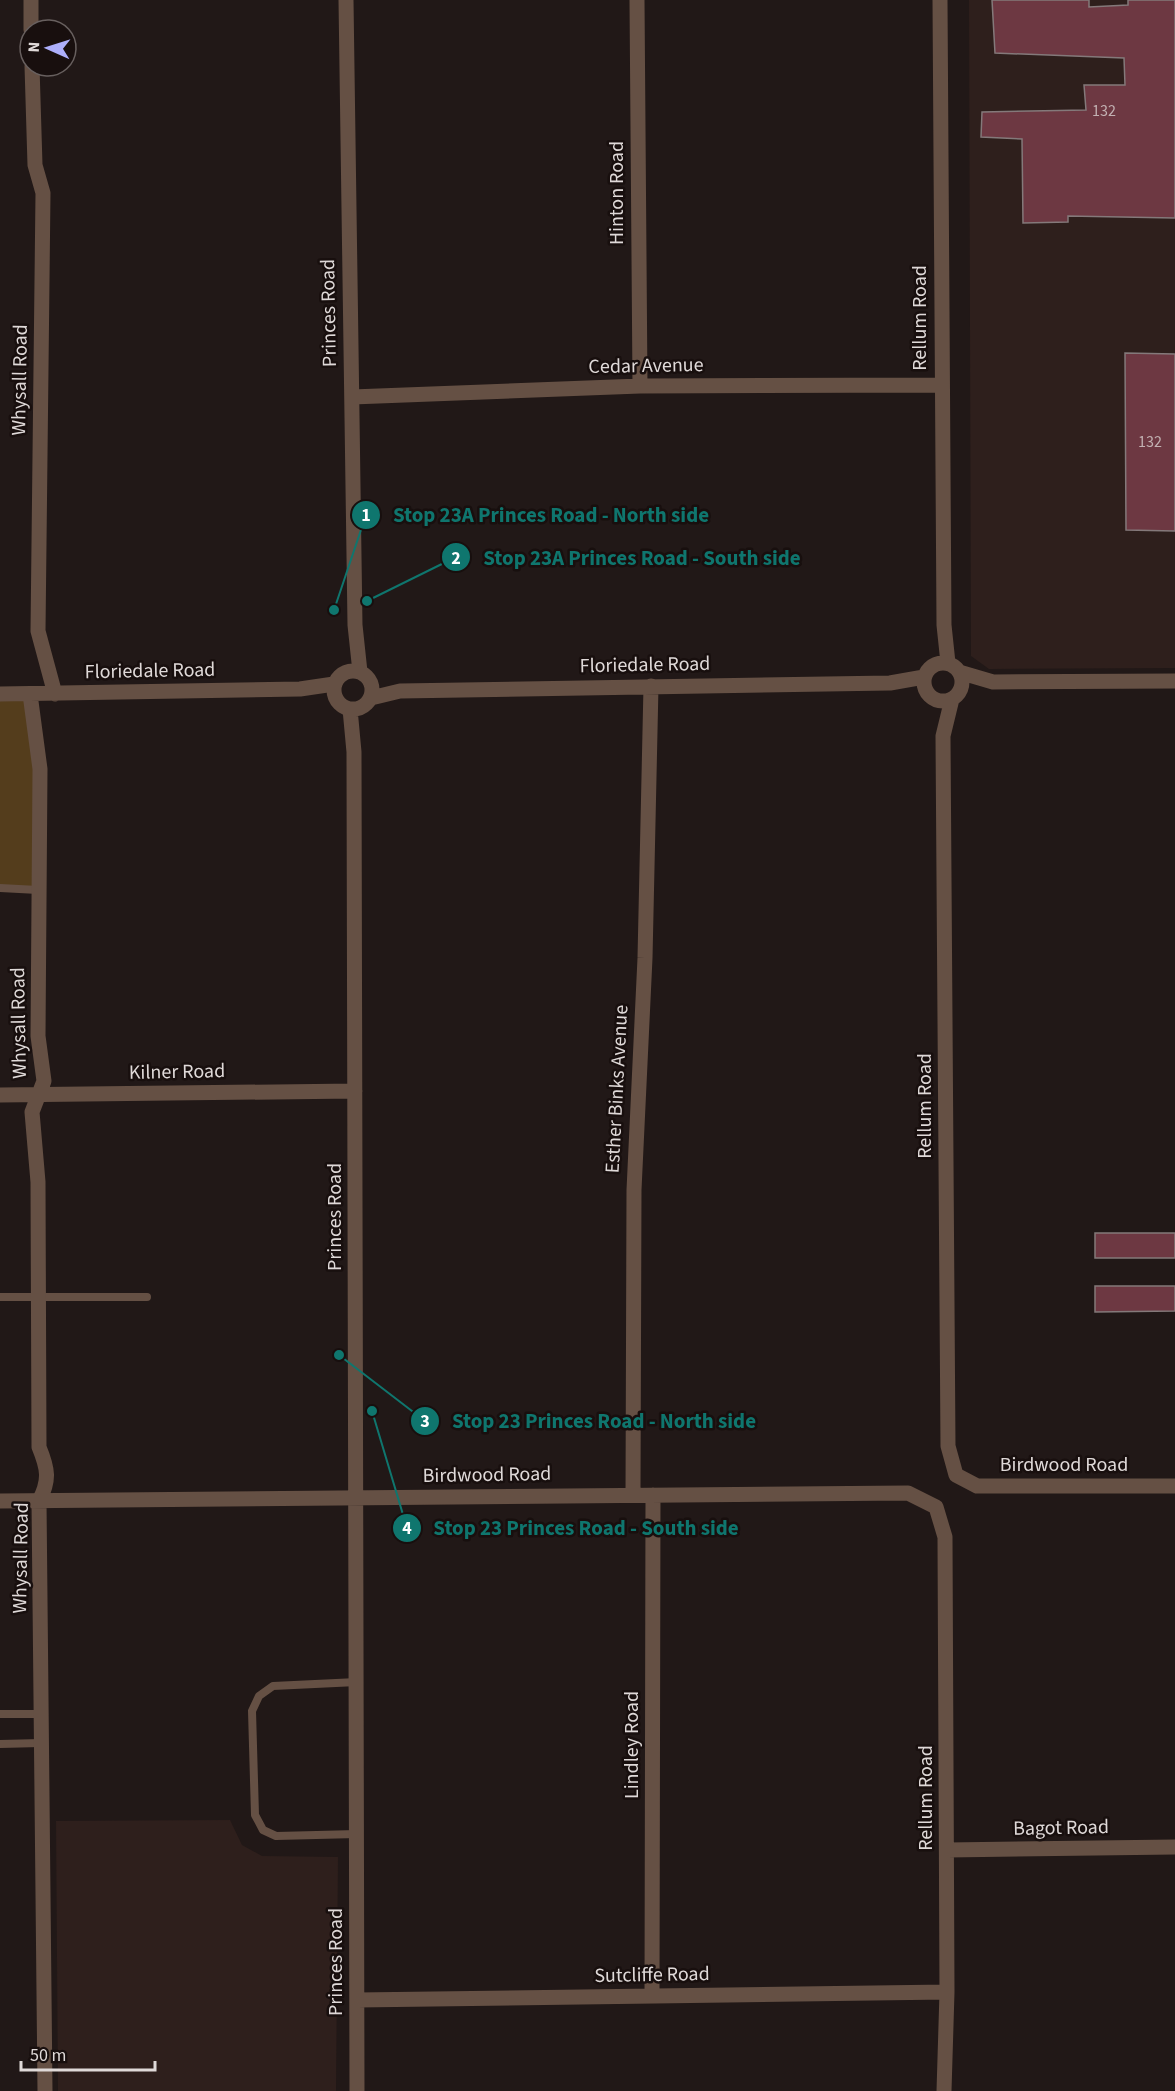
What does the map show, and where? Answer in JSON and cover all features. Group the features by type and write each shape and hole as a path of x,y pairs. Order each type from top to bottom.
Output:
{"street":[{"path":"31,0 31,18"},
{"name":"Princes Road","path":"345,0 355,625 365,676 355,704 354,752 357,2091"},
{"name":"Hinton Road","path":"637,0 640,387"},
{"name":"Rellum Road","path":"942,3 944,625 954,668 962,679 943,736"},
{"name":"Whysall Road","path":"32,78 35,165 43,193 38,631 55,693"},
{"name":"Cedar Avenue","path":"352,397 640,387 942,385"},
{"name":"Princes Road","path":"338,679 355,625"},
{"name":"Rellum Road","path":"944,625 928,683 943,736 948,1446 956,1475"},
{"path":"993,682 954,668 928,683 939,701 993,682 1175,681"},
{"name":"Floriedale Road","path":"0,694 300,689 338,679 365,676 400,691"},
{"path":"338,679 355,704"},
{"name":"Floriedale Road","path":"300,689 355,704 400,691 928,683"},
{"name":"Esther Binks Avenue","path":"633,1494 634,1190 645,958 651,686"},
{"name":"Whysall Road","path":"30,694 40,769 38,1036 44,1081 32,1112 39,1182 39,1447 48,1470 48,1485 39,1501 45,2091"},
{"name":"Kilner Road","path":"0,1095 355,1091"},
{"name":"Birdwood Road","path":"956,1475 977,1486 1175,1486"},
{"name":"Birdwood Road","path":"0,1501 908,1493 936,1507"},
{"name":"Lindley Road","path":"652,1996 653,1495"},
{"name":"Rellum Road","path":"936,1507 945,1537 947,1992 944,2091"},
{"name":"Bagot Road","path":"947,1850 1175,1847"},
{"name":"Sutcliffe Road","path":"357,2000 947,1992"}],"lane":[{"path":"0,888 38,890"},
{"path":"0,1297 147,1297"},
{"path":"357,1682 273,1686 259,1696 252,1711 255,1815 263,1830 276,1836 357,1834"},
{"path":"0,1714 40,1714"},
{"path":"0,1744 41,1743"}],"shaded area":[{"path":"969,0 1175,0 1175,668 989,669 971,656"},
{"path":"0,694 30,694 38,890 0,888"},
{"path":"230,1820 242,1845 262,1856 338,1857 336,2091 58,2091 56,1821"}],"building":[{"path":"992,0 1089,0 1089,7 1128,5 1128,0 1175,0 1175,218 1068,216 1068,222 1023,223 1022,139 981,137 982,112 1086,110 1084,85 1125,85 1124,58 995,53"},
{"path":"1125,353 1175,354 1175,531 1126,530"},
{"path":"1095,1233 1175,1233 1175,1258 1095,1258"},
{"path":"1095,1286 1175,1286 1175,1311 1095,1312"}],"place":[{"name":"Stop 23A Princes Road - South side","path":"367,601"},
{"name":"Stop 23A Princes Road - North side","path":"334,610"},
{"name":"Stop 23 Princes Road - North side","path":"339,1355"},
{"name":"Stop 23 Princes Road - South side","path":"372,1411"}]}
